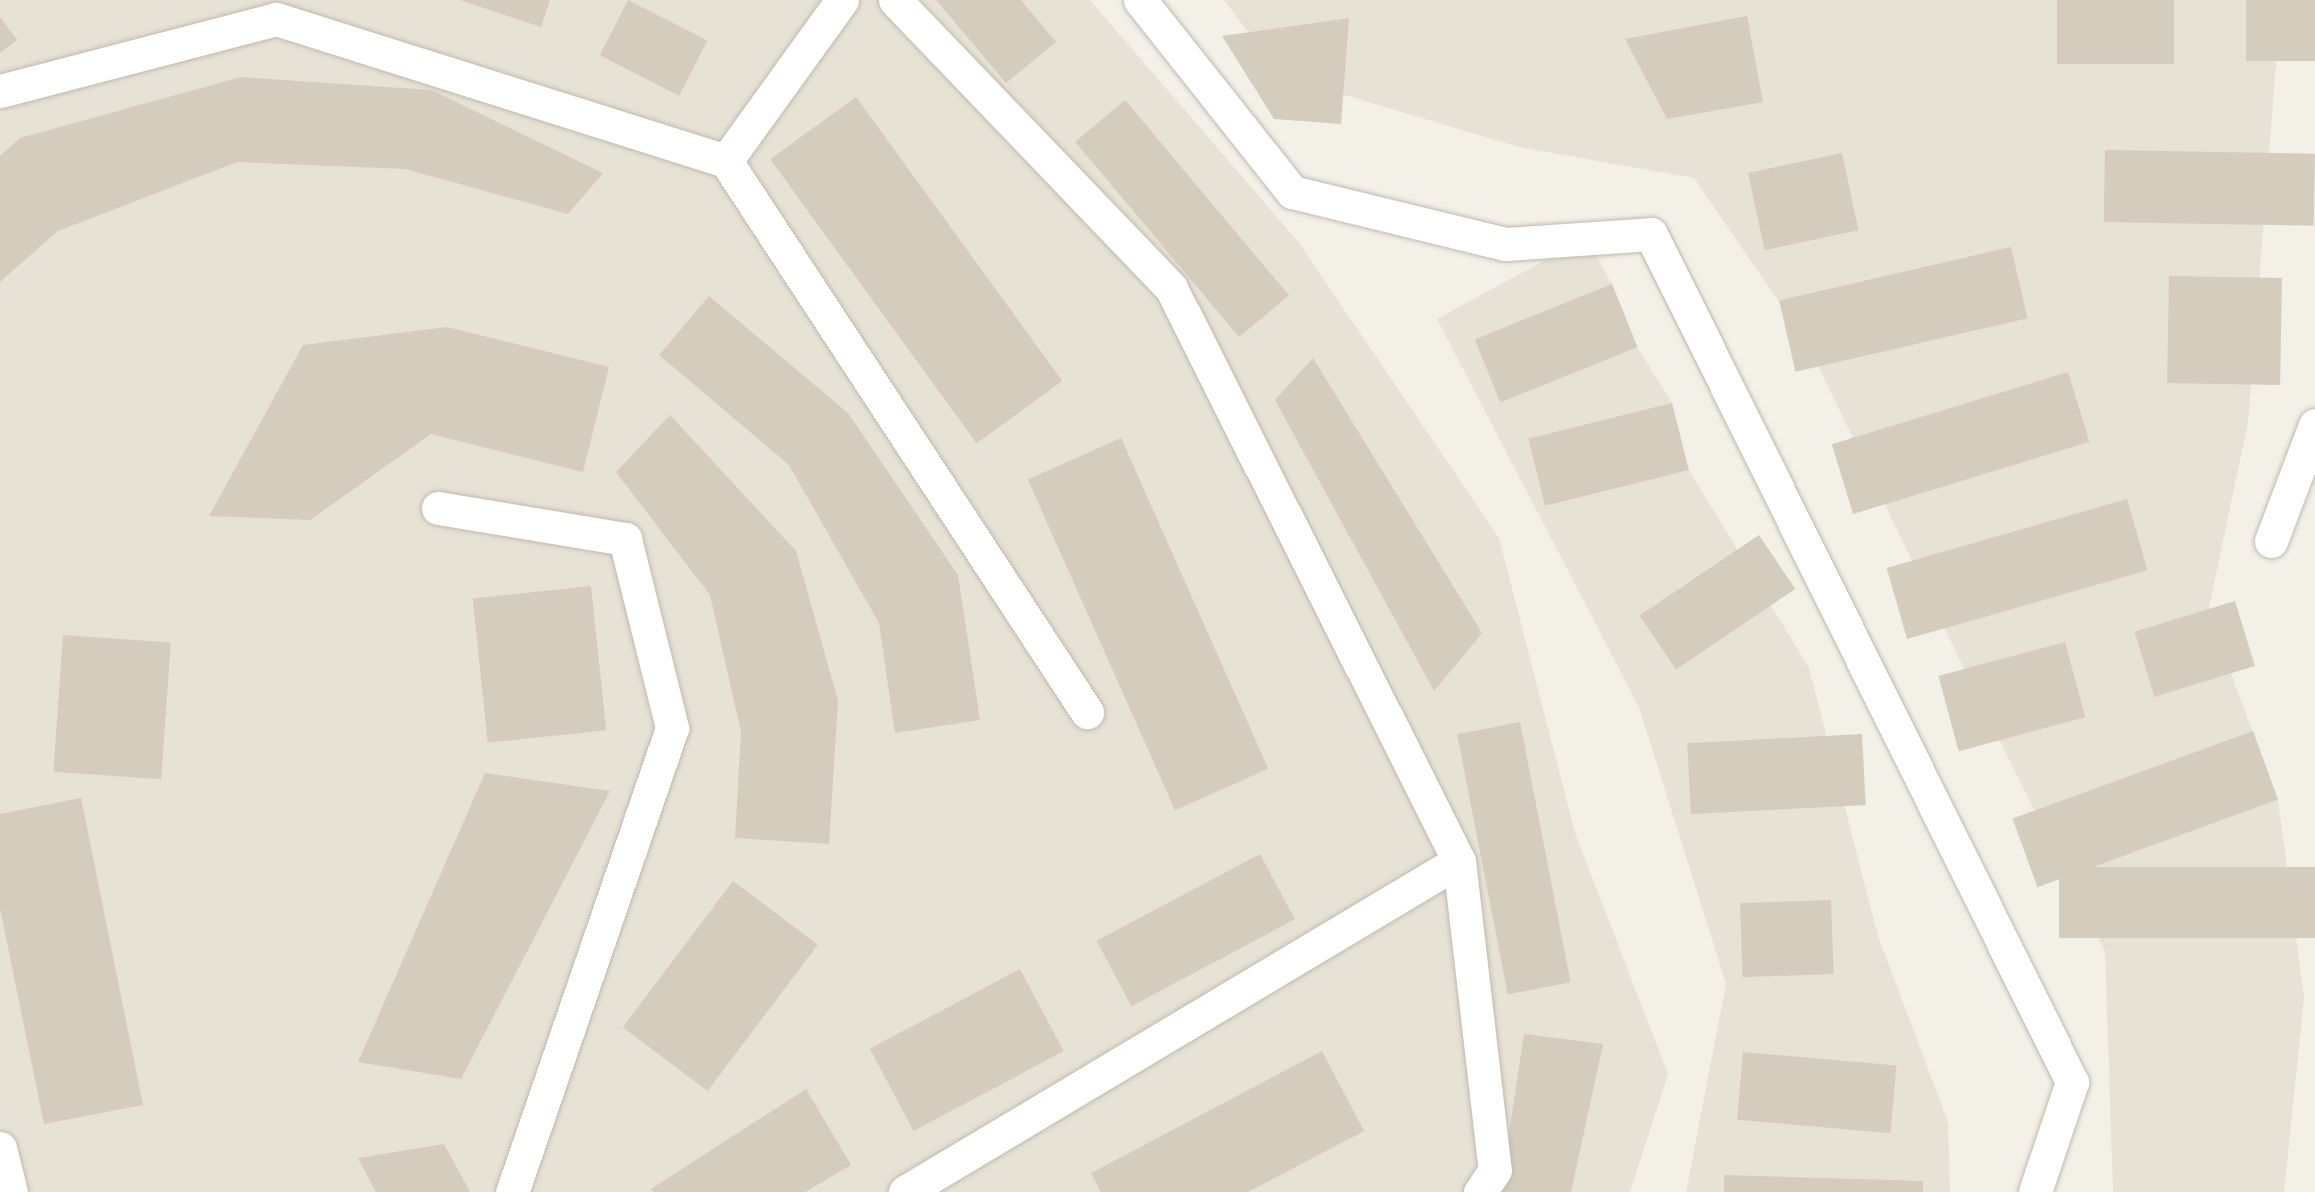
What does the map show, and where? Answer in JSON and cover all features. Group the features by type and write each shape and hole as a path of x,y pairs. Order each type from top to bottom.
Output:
{"street":[{"path":"726,160 842,0"},
{"path":"895,0 1171,288 1460,861 1495,1170 1479,1192"},
{"path":"1140,0 1292,192 1506,244 1651,234 2072,1082 2035,1192"},
{"path":"0,90 276,19 726,160 1087,712"},
{"path":"2271,541 2315,425"},
{"path":"438,508 625,539 672,728 512,1192"},
{"path":"905,1192 1460,861"},
{"path":"0,1148 11,1192"}],"shaded area":[{"path":"0,0 1090,0 1299,243 1499,538 1575,833 1668,1074 1630,1192 0,1192"},
{"path":"1224,0 2281,0 2248,423 2208,612 2278,800 2304,998 2284,1192 2113,1192 2105,951 1971,683 1796,320 1779,302 1694,178 1519,147 1281,76"},
{"path":"1586,238 1612,284 1637,347 1672,403 1689,470 1809,668 1878,936 1948,1122 1950,1192 1686,1192 1726,984 1639,707 1437,319"}],"building":[{"path":"460,0 550,0 541,27"},
{"path":"628,0 707,40 679,96 600,55"},
{"path":"936,0 1021,0 1056,42 1006,83"},
{"path":"2057,0 2174,0 2174,64 2057,64"},
{"path":"2246,0 2315,0 2315,61 2246,61"},
{"path":"1747,16 1763,102 1667,119 1625,39"},
{"path":"0,17 17,40 0,53"},
{"path":"1349,18 1341,124 1274,119 1222,36"},
{"path":"241,77 431,90 603,173 568,214 406,169 237,162 58,231 0,282 0,156 20,138"},
{"path":"856,97 1062,381 977,443 770,159"},
{"path":"1125,100 1289,295 1239,337 1075,142"},
{"path":"2105,150 2315,154 2314,226 2104,222"},
{"path":"1842,153 1858,230 1765,250 1748,173"},
{"path":"2011,247 2027,318 1796,372 1779,301"},
{"path":"2169,276 2282,278 2280,385 2167,383"},
{"path":"1612,284 1637,347 1500,402 1475,339"},
{"path":"709,296 848,413 958,575 980,720 895,733 879,623 789,465 659,355"},
{"path":"447,327 609,367 583,472 431,434 310,520 209,516 303,345"},
{"path":"1313,358 1482,633 1434,691 1275,400"},
{"path":"2068,372 2089,442 1853,514 1832,444"},
{"path":"1672,403 1689,470 1545,506 1528,439"},
{"path":"670,415 796,551 838,701 829,844 735,838 741,732 710,595 616,472"},
{"path":"1121,438 1268,769 1175,810 1028,479"},
{"path":"2127,499 2147,570 1907,639 1887,568"},
{"path":"1759,535 1795,589 1676,669 1640,616"},
{"path":"591,586 606,730 488,743 473,598"},
{"path":"2235,601 2255,666 2154,697 2135,632"},
{"path":"63,635 171,643 161,779 53,772"},
{"path":"2065,642 2085,717 1959,751 1938,676"},
{"path":"1520,722 1571,982 1508,994 1457,734"},
{"path":"2253,731 2278,800 2037,887 2012,819"},
{"path":"1862,734 1866,805 1691,814 1687,743"},
{"path":"485,773 610,791 461,1079 358,1062"},
{"path":"81,798 143,1105 44,1124 0,908 0,814"},
{"path":"1260,854 1295,919 1131,1006 1097,941"},
{"path":"2059,867 2315,867 2315,938 2059,938"},
{"path":"733,881 818,945 708,1091 623,1027"},
{"path":"1831,900 1834,974 1743,977 1740,903"},
{"path":"1020,969 1064,1051 914,1131 870,1049"},
{"path":"1524,1034 1603,1044 1571,1192 1500,1192"},
{"path":"1322,1051 1364,1131 1248,1192 1101,1192 1091,1173"},
{"path":"1743,1052 1896,1065 1890,1133 1737,1120"},
{"path":"806,1089 851,1165 805,1192 654,1192 651,1189"},
{"path":"444,1144 470,1192 376,1192 358,1158"},
{"path":"1724,1175 1923,1181 1923,1192 1724,1192"}]}
